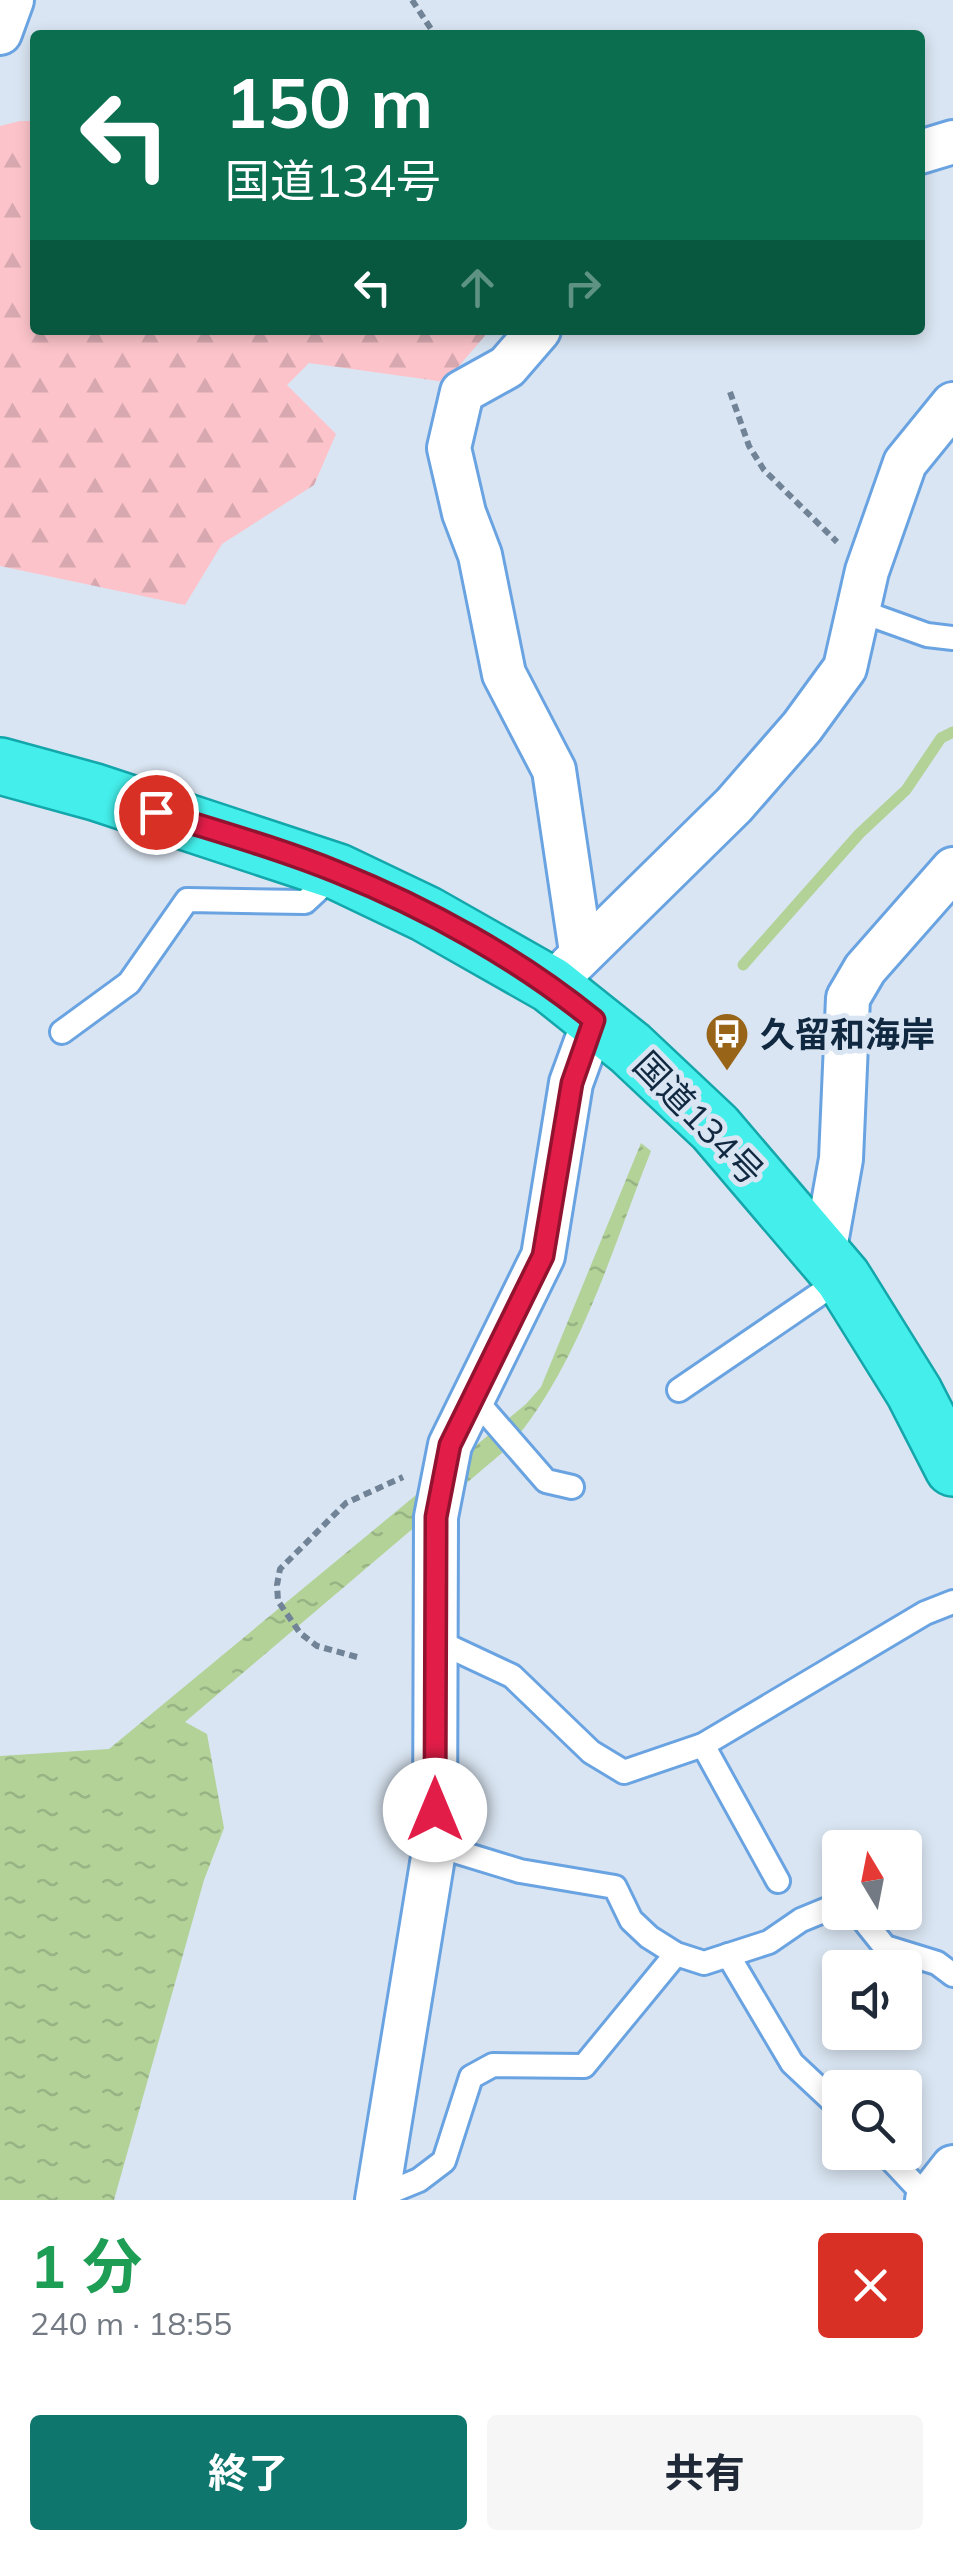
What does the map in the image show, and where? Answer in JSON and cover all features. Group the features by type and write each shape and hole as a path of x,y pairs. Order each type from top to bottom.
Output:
{"highway":[{"name":"国道134号","path":"0,766 95,792 338,872 426,914 566,969 594,1020 630,1048 714,1128 834,1266 914,1392 953,1468"}],"street":[{"path":"0,33 12,0"},
{"path":"925,150 953,142"},
{"path":"534,335 508,366 462,392 449,448 464,512 480,556 504,674 554,770 566,969"},
{"path":"566,969 734,805 802,727 845,668 864,591 905,463 953,404"},
{"path":"834,1266 848,998 865,969 953,869"},
{"path":"378,2199 435,1845 436,1517 445,1462 483,1409 543,1256 572,1083 594,1020"}],"lane":[{"path":"864,591 927,635 953,638"},
{"path":"62,1032 129,983 187,900 306,902 338,872"},
{"path":"679,1390 834,1266"},
{"path":"483,1409 546,1481 572,1486"},
{"path":"434,1640 512,1676 590,1752 624,1772 703,1745 925,1612 953,1602"},
{"path":"703,1745 778,1881"},
{"path":"435,1845 520,1871 615,1887 631,1920 648,1937 676,1954 704,1964 768,1942 822,1911"},
{"path":"871,1930 885,1947 937,1963 953,1975"},
{"path":"378,2199 419,2180 444,2161 471,2078 493,2066 584,2066 676,1954"},
{"path":"728,1955 792,2063 822,2091"},
{"path":"907,2170 934,2191"}],"path":[{"path":"412,0 432,30"},
{"path":"730,392 749,446 764,470 864,591"},
{"path":"356,1657 317,1646 297,1628 281,1606 276,1586 280,1569 346,1503 445,1462"}],"green space":[{"path":"30,121 30,335 486,335 445,382 309,363 287,385 336,434 314,485 222,544 185,605 0,566 0,126"}],"water":[{"path":"641,1143 651,1151 592,1305 556,1380 509,1447 185,1722 207,1734 224,1828 204,1880 114,2200 0,2200 0,1756 109,1749 526,1404 541,1387"}],"waterway":[{"path":"743,965 859,834 906,790 941,738 953,732"}],"place":[{"name":"久留和海岸","path":"727,1072"}],"route":[{"path":"156,812 338,872 426,914 531,973 594,1020 572,1083 543,1256 466,1408 443,1471 436,1517 435,1810"}]}
